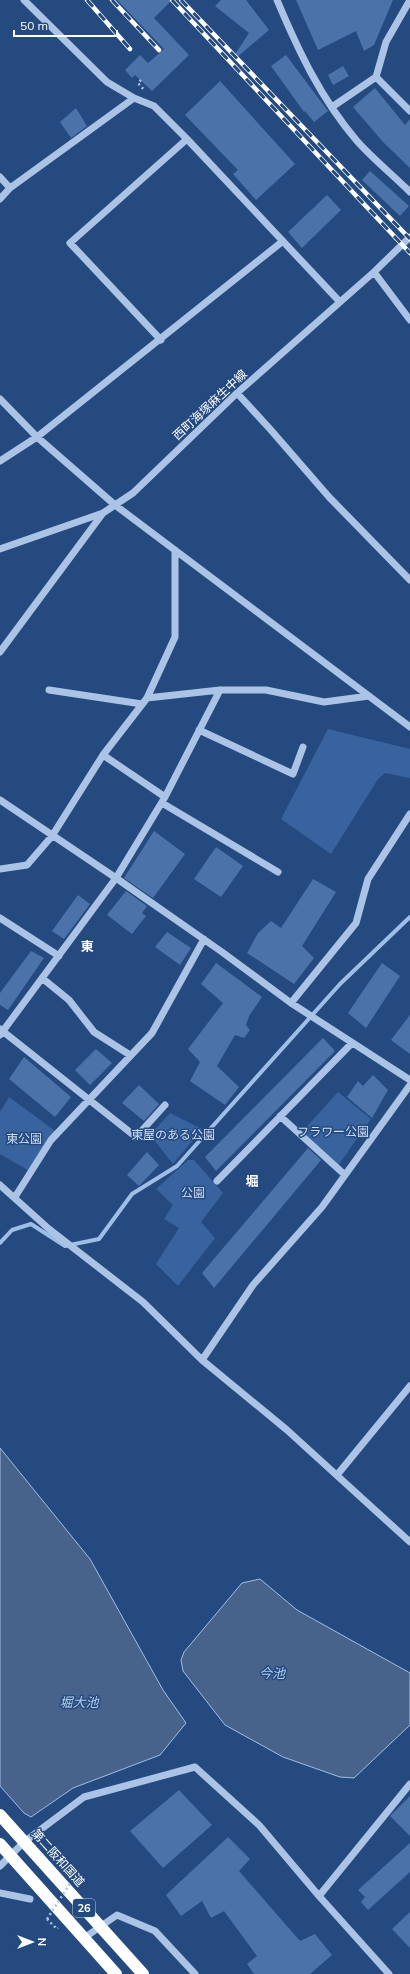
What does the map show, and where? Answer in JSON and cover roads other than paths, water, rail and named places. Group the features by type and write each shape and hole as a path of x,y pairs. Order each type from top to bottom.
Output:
{"highway":[{"name":"第二阪和国道","path":"0,1815 143,1974"},
{"name":"26","path":"0,1844 116,1974"}],"street":[{"path":"24,0 107,82 134,98 154,106 187,139 340,302"},
{"path":"276,0 300,56 332,107 357,141 410,192"},
{"path":"332,107 376,77 386,42 410,0"},
{"path":"376,77 410,111"},
{"path":"0,199 10,188 134,98"},
{"path":"161,340 70,243 187,139"},
{"path":"0,177 10,188"},
{"name":"西町海塚麻生中線","path":"0,549 103,513 133,493 237,393 374,272 410,237"},
{"path":"0,461 37,437 283,242"},
{"path":"374,272 410,320"},
{"path":"237,393 328,497 410,580"},
{"path":"0,399 37,437 116,505 410,727"},
{"path":"0,652 103,513"},
{"path":"0,869 27,865 52,836 103,755 147,698 175,637 175,550"},
{"path":"49,690 142,704"},
{"path":"147,698 220,690 266,690 324,702 369,696"},
{"path":"165,1105 136,1137 1,1032 116,878 164,800 220,690"},
{"path":"200,730 293,774 303,747"},
{"path":"103,755 164,800 278,872"},
{"path":"0,800 204,939 291,1003 410,1080"},
{"path":"291,1003 356,924 368,879 410,814"},
{"path":"0,918 59,956"},
{"path":"15,1197 51,1140 152,1033 204,939"},
{"path":"42,978 69,1000 94,1032 130,1056"},
{"path":"217,1181 352,1043"},
{"path":"202,1360 253,1285 322,1207 410,1085"},
{"path":"280,1116 345,1175"},
{"path":"0,1185 50,1229 143,1302 202,1360 287,1430 410,1542"},
{"path":"337,1475 410,1386"},
{"path":"0,1866 24,1842 84,1797 195,1767 259,1825 319,1896 389,1974"},
{"path":"319,1896 410,1784"},
{"path":"0,1893 30,1899"},
{"path":"84,1938 117,1915 155,1931 195,1974"}],"water":[{"name":"堀大池","path":"0,1448 90,1559 163,1690 186,1723 160,1755 73,1788 31,1817 24,1813 0,1786"},
{"name":"今池","path":"260,1579 297,1610 410,1673 410,1725 354,1778 340,1777 283,1757 225,1725 183,1671 181,1660 184,1652 242,1583"}],"waterway":[{"path":"0,1243 12,1230 31,1224 65,1246 99,1239 132,1194 177,1166 340,984 410,917"}],"railway":[{"path":"87,0 130,49"},
{"path":"112,0 159,50"},
{"path":"172,0 410,253"},
{"path":"181,0 410,239"}],"district":[{"name":"東","path":"87,946"},
{"name":"堀","path":"252,1181"}],"park label":[{"name":"フラワー公園","path":"333,1132"},
{"name":"東屋のある公園","path":"173,1135"},
{"name":"東公園","path":"24,1139"},
{"name":"公園","path":"193,1193"}]}
